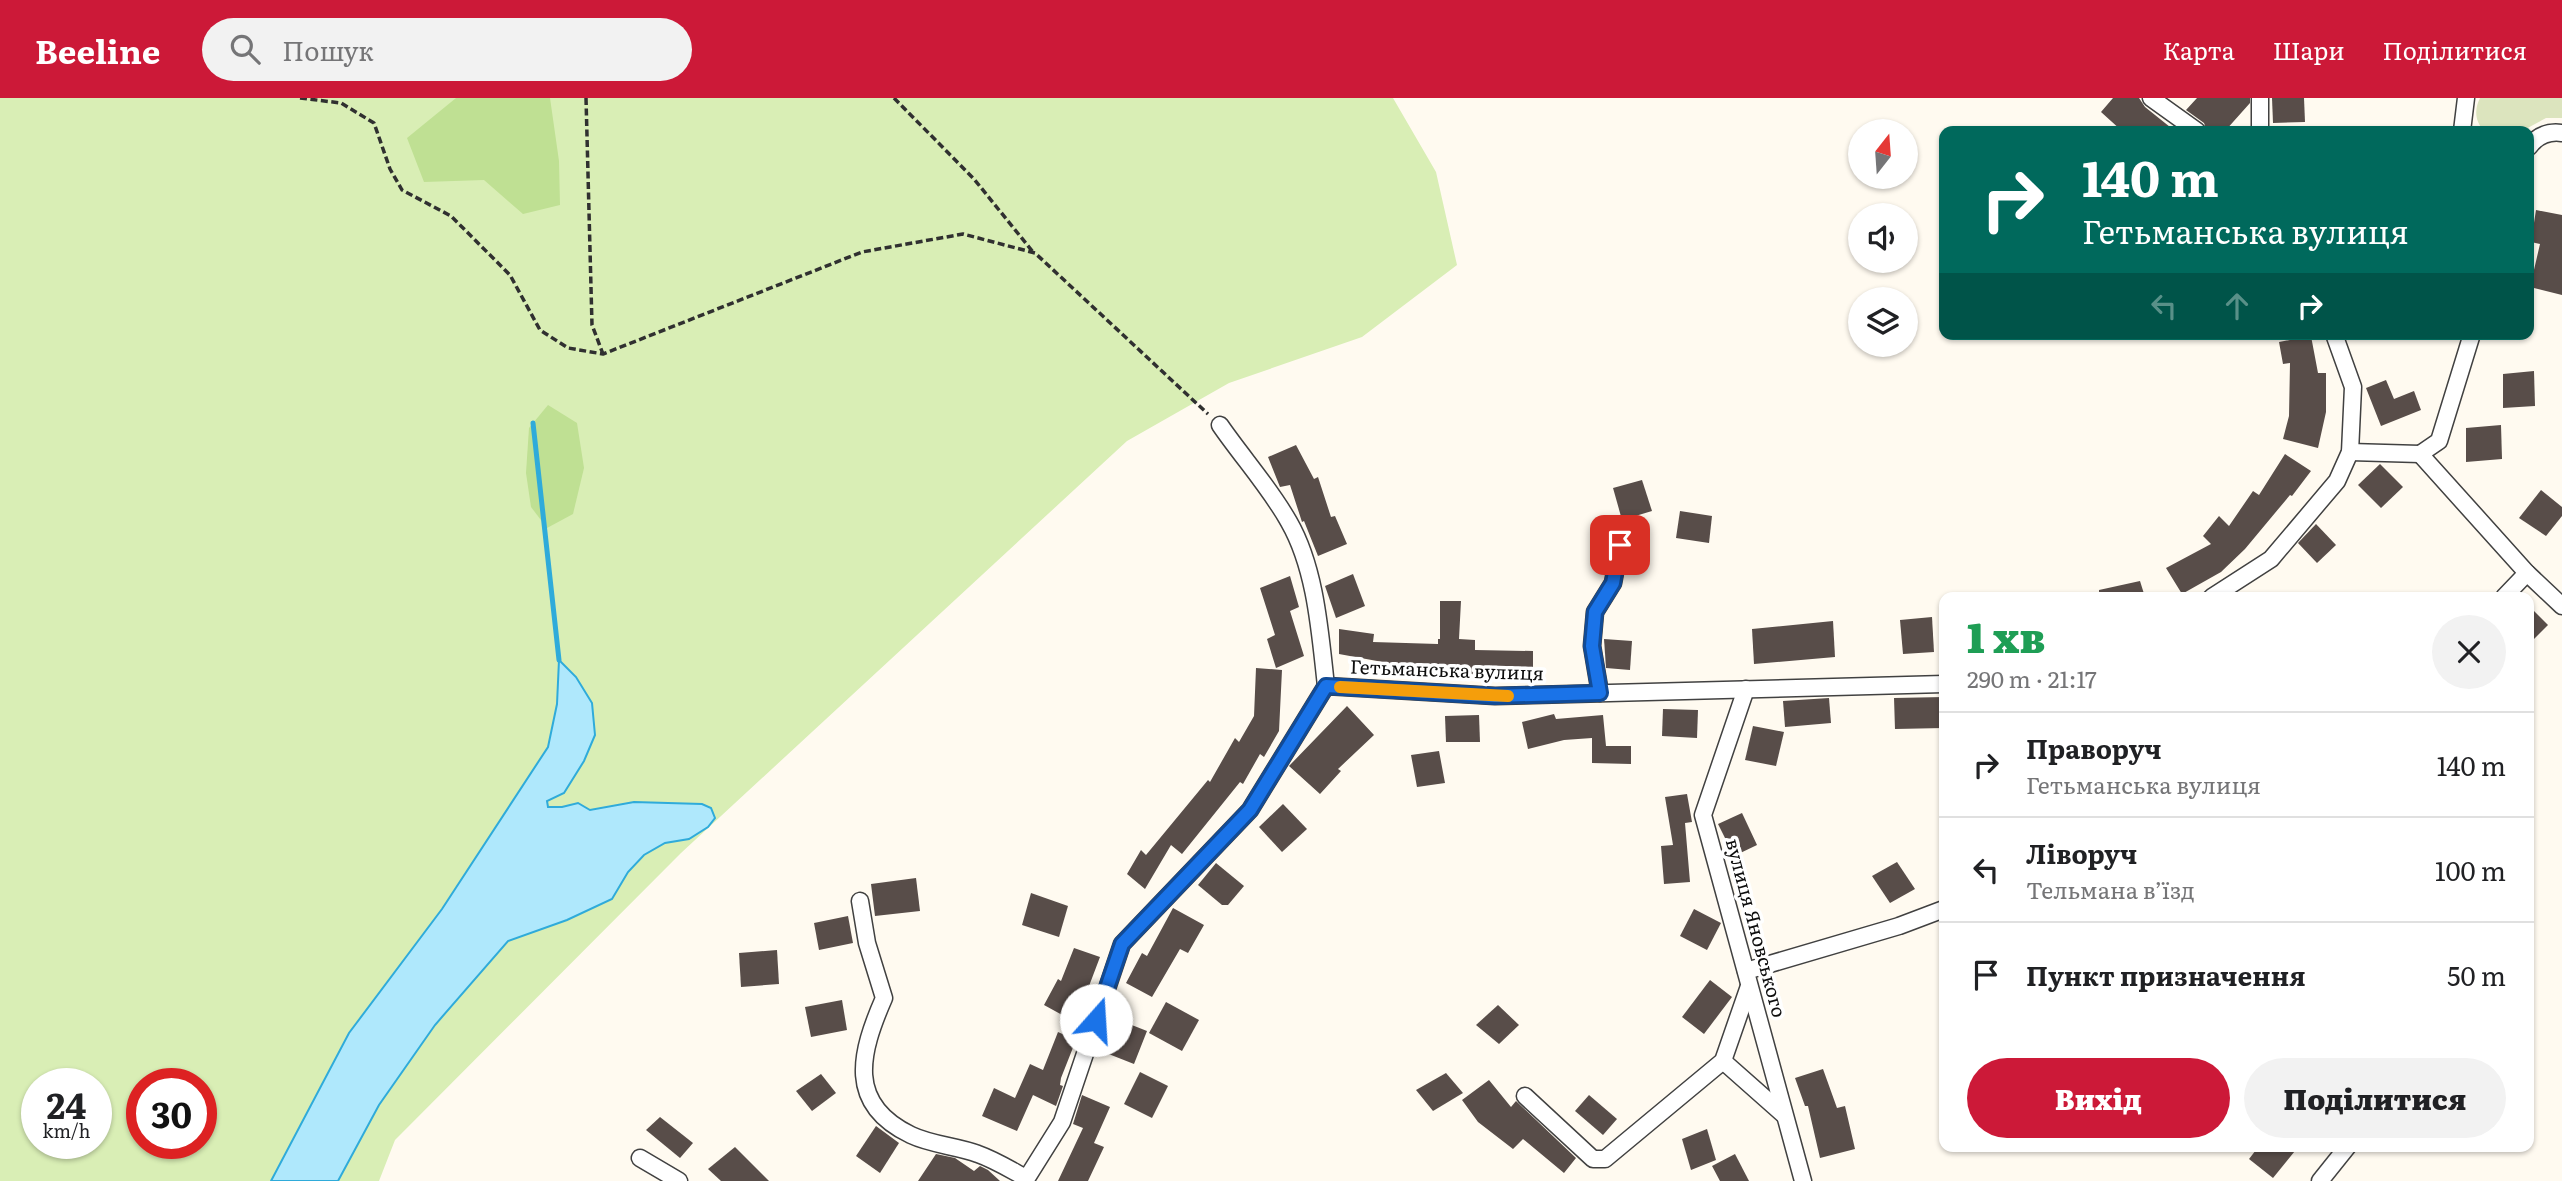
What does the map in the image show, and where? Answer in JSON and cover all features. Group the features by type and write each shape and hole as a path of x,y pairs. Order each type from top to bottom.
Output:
{"street":[{"path":"2151,98 2190,126"},
{"path":"2260,98 2260,126"},
{"path":"2463,126 2466,98"},
{"path":"2534,141 2549,132 2562,133"},
{"path":"2220,592 2271,559 2337,481 2350,452 2353,387 2336,340"},
{"path":"2350,452 2420,454 2440,441 2470,340"},
{"path":"1220,425 1290,523 1310,574 1326,686"},
{"path":"2420,454 2527,573 2562,606"},
{"path":"1600,693 1592,646 1595,612 1613,583 1620,545"},
{"path":"2509,592 2527,573"},
{"name":"Гетьманська вулиця","path":"1026,1180 1062,1122 1122,944 1250,810 1326,686 1495,696 1939,684"},
{"name":"вулиця Яновського","path":"1746,689 1703,814 1803,1181"},
{"path":"860,901 867,943 884,998 867,1036 864,1083 878,1114 912,1135 979,1154 1026,1180"},
{"path":"1525,1096 1593,1159 1605,1159 1723,1060 1747,978 1939,911"},
{"path":"1723,1060 1785,1116"},
{"path":"2320,1181 2343,1152"},
{"path":"640,1158 679,1181"}],"path":[{"path":"300,98 341,103 374,123 390,169 402,190 451,216 510,275 540,330 568,348 603,354 862,252 963,234 1035,253"},
{"path":"341,103 348,98"},
{"path":"586,98 592,325 603,354"},
{"path":"894,98 974,179 1035,253 1220,425"}],"green space":[{"path":"0,98 1393,98 1436,172 1457,265 1362,337 1229,383 1127,441 681,853 395,1140 379,1181 0,1181"},
{"path":"456,98 550,98 559,161 560,205 523,214 484,180 424,182 407,138"},
{"path":"2480,98 2562,98 2562,118 2546,118 2531,126 2481,126 2476,115"},
{"path":"548,405 577,423 584,468 573,514 547,528 531,507 526,473 529,428"}],"water":[{"path":"559,660 576,677 592,703 595,735 584,761 564,793 547,801 548,807 578,803 590,810 634,802 702,804 711,808 715,818 708,827 689,839 665,843 644,855 628,872 612,899 567,920 508,941 435,1025 379,1105 338,1181 271,1181 349,1033 442,909 548,747 557,704"}],"building":[{"path":"2113,98 2139,98 2145,107 2169,126 2116,126 2101,112"},
{"path":"2197,98 2250,98 2250,103 2229,126 2205,126 2186,110"},
{"path":"2272,98 2304,98 2305,122 2273,123"},
{"path":"2536,210 2562,215 2562,295 2534,288 2534,270 2540,244 2534,243"},
{"path":"2312,340 2318,373 2326,373 2326,412 2318,448 2283,439 2289,416 2290,363 2283,364 2279,342"},
{"path":"2534,371 2535,406 2503,408 2503,374"},
{"path":"2386,380 2394,399 2414,391 2421,410 2381,426 2366,388"},
{"path":"2501,425 2502,459 2466,462 2466,428"},
{"path":"1296,445 1314,479 1318,477 1331,517 1335,516 1347,544 1318,556 1304,521 1302,522 1290,485 1280,487 1268,457"},
{"path":"2285,454 2311,471 2245,549 2221,572 2186,592 2181,592 2166,568 2211,544 2203,536 2219,516 2229,526 2253,491 2259,495"},
{"path":"2380,464 2403,487 2381,508 2358,485"},
{"path":"1642,480 1652,511 1622,520 1613,488"},
{"path":"2541,490 2562,507 2562,516 2546,536 2519,518"},
{"path":"1680,511 1712,516 1709,543 1676,538"},
{"path":"2316,524 2336,545 2317,563 2298,543"},
{"path":"1353,574 1365,606 1336,618 1325,586"},
{"path":"1290,576 1299,607 1290,611 1304,656 1276,668 1267,639 1275,635 1260,588"},
{"path":"2140,581 2143,592 2099,592"},
{"path":"1440,601 1461,601 1459,639 1475,640 1475,650 1533,651 1533,677 1388,668 1388,663 1339,654 1339,629 1374,634 1373,642 1438,644"},
{"path":"2534,611 2548,625 2534,639"},
{"path":"1932,617 1934,652 1903,654 1900,620"},
{"path":"1833,621 1835,657 1754,664 1752,629"},
{"path":"1604,639 1632,641 1630,670 1606,668"},
{"path":"1256,668 1282,670 1279,731 1264,757 1260,754 1243,784 1240,782 1182,854 1171,845 1145,889 1127,874 1141,850 1146,855 1208,780 1210,782 1235,738 1239,742 1254,716"},
{"path":"1939,697 1939,728 1895,729 1894,698"},
{"path":"1829,698 1831,723 1785,727 1783,701"},
{"path":"1347,706 1374,735 1338,769 1341,771 1320,794 1289,766"},
{"path":"1663,709 1698,710 1697,738 1662,736"},
{"path":"1554,714 1556,719 1603,715 1606,746 1631,746 1631,764 1592,763 1592,738 1564,740 1528,749 1522,722"},
{"path":"1479,715 1480,742 1446,742 1445,716"},
{"path":"1753,726 1784,732 1776,766 1745,760"},
{"path":"1439,751 1445,783 1417,787 1411,755"},
{"path":"1687,794 1692,822 1685,823 1690,882 1664,884 1661,846 1673,845 1665,797"},
{"path":"1283,804 1307,829 1282,852 1259,827"},
{"path":"1742,813 1757,845 1734,856 1718,824"},
{"path":"1897,862 1915,889 1890,903 1872,876"},
{"path":"1216,863 1244,886 1228,905 1222,905 1198,885"},
{"path":"916,878 920,911 875,916 871,884"},
{"path":"1031,893 1068,906 1059,937 1022,925"},
{"path":"1173,908 1204,925 1188,953 1180,949 1152,997 1126,983 1142,953 1147,956"},
{"path":"1694,909 1721,923 1707,950 1680,936"},
{"path":"848,916 853,943 819,950 814,923"},
{"path":"1074,948 1100,957 1086,994 1089,996 1075,1022 1044,1005 1058,979 1061,981"},
{"path":"777,950 779,984 741,987 739,953"},
{"path":"1710,980 1732,997 1704,1034 1682,1017"},
{"path":"842,1000 847,1030 811,1037 805,1007"},
{"path":"1166,1002 1199,1020 1182,1051 1149,1033"},
{"path":"1498,1005 1519,1025 1499,1044 1476,1025"},
{"path":"1114,1018 1147,1031 1134,1064 1101,1051"},
{"path":"1058,1032 1076,1040 1061,1078 1060,1085 1063,1086 1056,1106 1033,1095 1017,1131 982,1116 994,1088 1015,1098 1030,1064 1043,1070"},
{"path":"1823,1069 1837,1108 1845,1106 1855,1149 1820,1158 1808,1106 1805,1106 1795,1078"},
{"path":"1140,1072 1168,1086 1152,1118 1124,1104"},
{"path":"1446,1073 1463,1093 1433,1111 1416,1090"},
{"path":"821,1074 836,1093 812,1111 796,1091"},
{"path":"1489,1080 1511,1107 1516,1101 1576,1158 1564,1173 1523,1139 1513,1149 1478,1122 1462,1100"},
{"path":"1082,1095 1110,1107 1094,1143 1104,1147 1088,1181 1058,1181 1083,1128 1073,1124"},
{"path":"1589,1095 1617,1119 1603,1135 1575,1111"},
{"path":"660,1117 693,1143 680,1158 646,1130"},
{"path":"876,1126 899,1143 880,1173 856,1156"},
{"path":"1707,1129 1716,1160 1691,1170 1682,1139"},
{"path":"735,1147 769,1181 721,1181 708,1169"},
{"path":"2254,1152 2294,1152 2273,1178 2249,1159"},
{"path":"936,1154 955,1158 974,1171 980,1166 1000,1181 918,1181"},
{"path":"1735,1154 1749,1181 1720,1181 1712,1166"}],"waterway":[{"path":"533,423 559,660"}],"slow traffic":[{"path":"1340,687 1508,696"}],"route":[{"path":"1096,1020 1122,944 1250,810 1326,686 1495,696 1600,693 1592,646 1595,612 1613,583 1620,545"}]}
